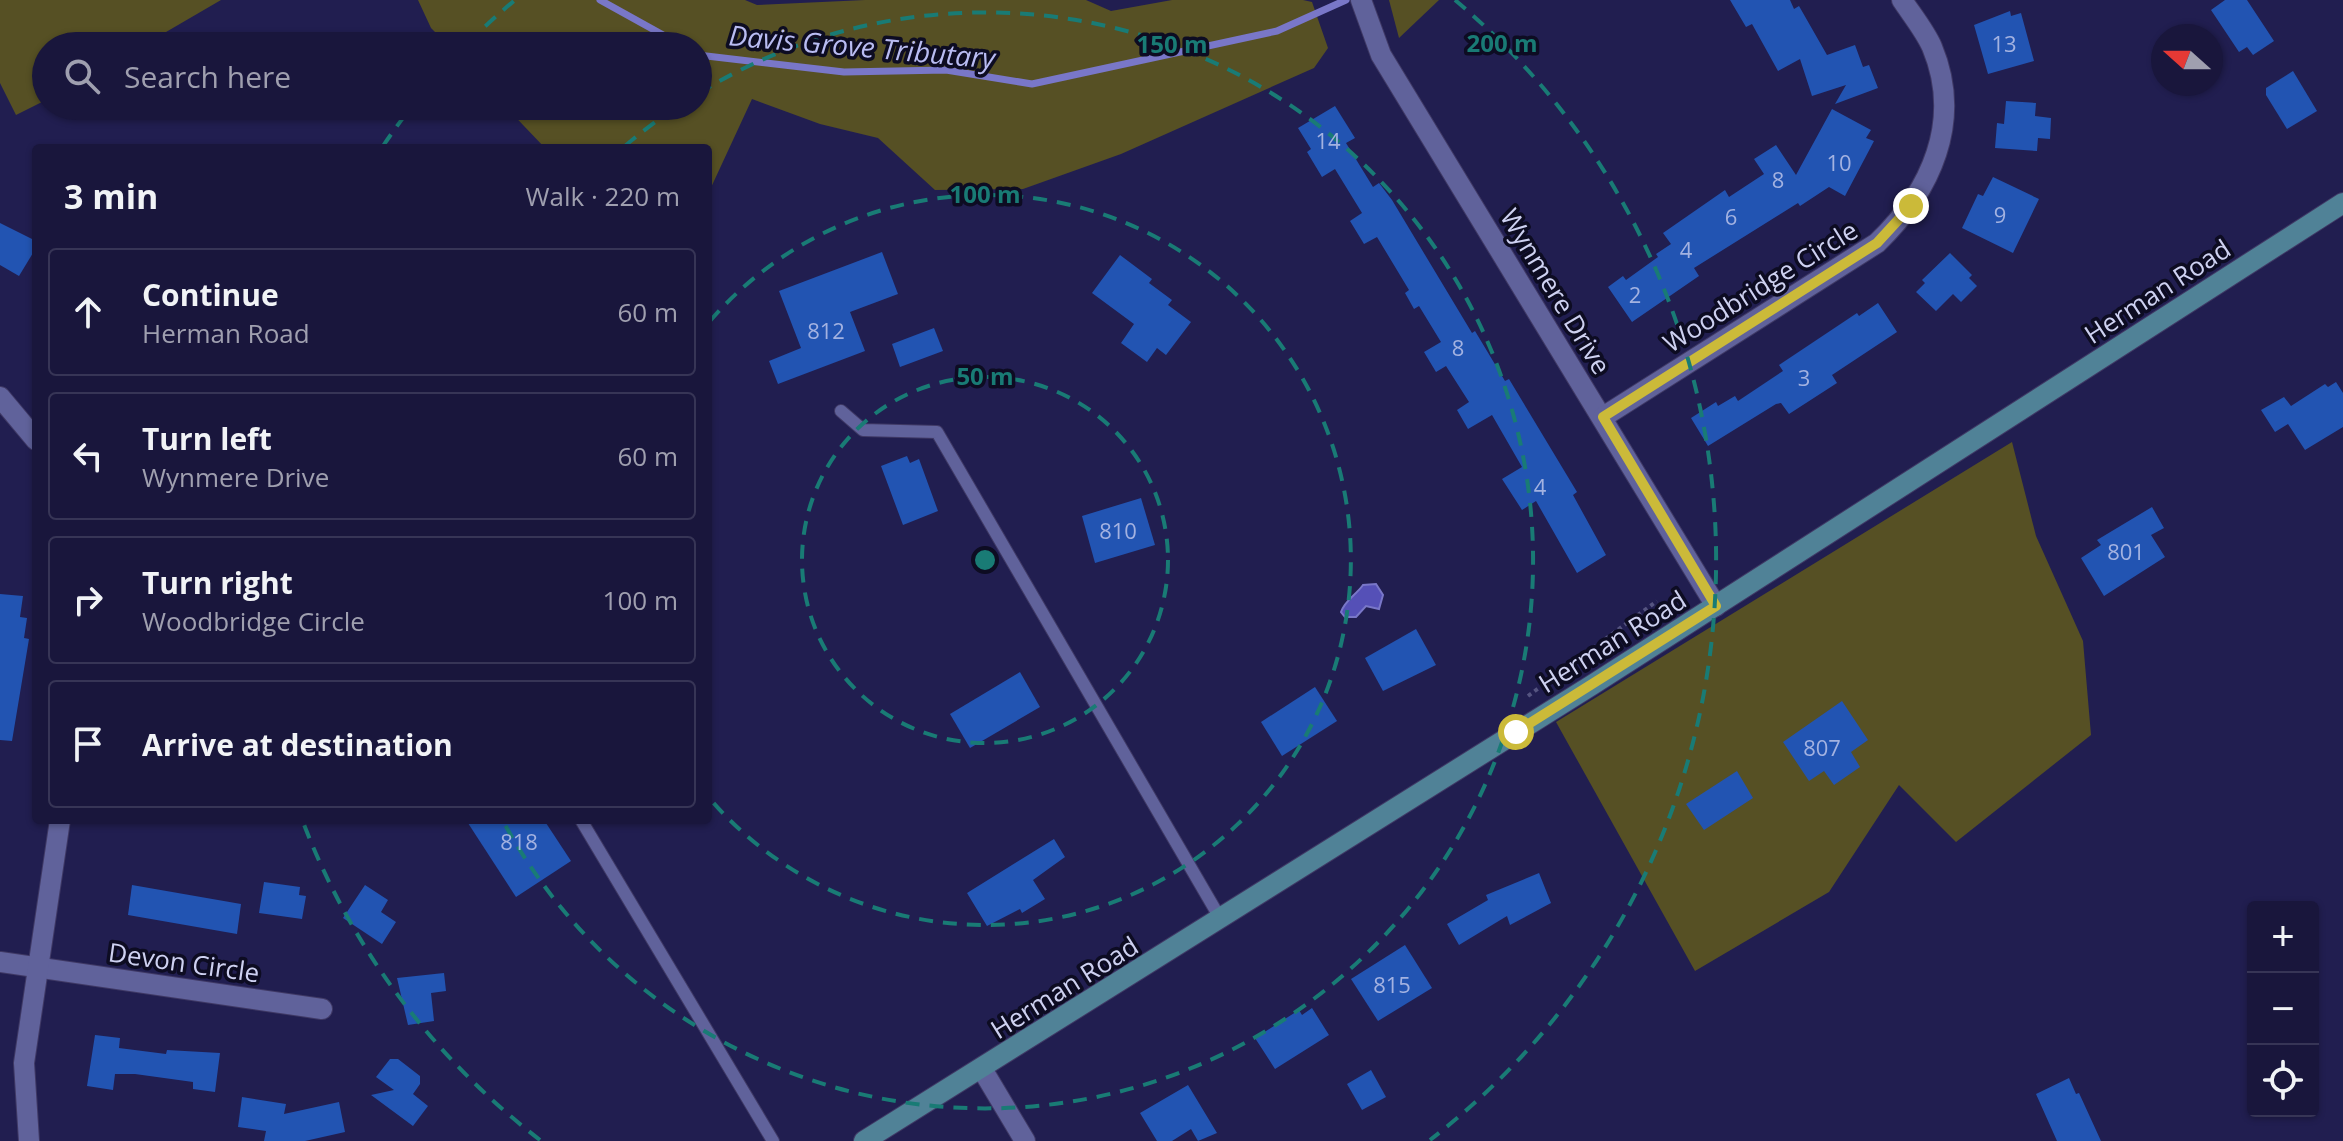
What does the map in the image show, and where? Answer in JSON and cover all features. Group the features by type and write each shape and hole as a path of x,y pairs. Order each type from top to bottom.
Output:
{"street":[{"name":"Woodbridge Circle","path":"1603,417 1877,243 1911,206 1935,161 1945,102 1931,45 1902,0"},
{"name":"Wynmere Drive","path":"1362,3 1381,55 1716,606"},
{"name":"Herman Road","path":"864,1141 1716,606 2343,203"},
{"path":"0,397 32,435"},
{"path":"29,1141 24,1063 59,824"},
{"name":"Devon Circle","path":"0,962 322,1009"},
{"path":"982,1069 1025,1141"}],"lane":[{"path":"841,411 863,430 937,432 1220,918"},
{"path":"583,824 773,1141"}],"path":[{"path":"1519,702 1657,601"}],"shaded area":[{"path":"0,0 221,0 166,32 32,32 32,107 16,115 0,83"},
{"path":"418,0 745,0 757,5 865,0 1086,0 1111,11 1172,0 1303,0 1312,2 1328,48 1314,68 1121,154 1023,189 935,190 878,138 820,124 752,99 712,185 712,144 541,144 518,120 712,120 712,32 435,32"},
{"path":"1389,0 1439,0 1399,38"},
{"path":"2012,442 2036,536 2083,641 2091,735 1956,842 1899,785 1829,892 1695,971 1556,722"},
{"path":"1376,584 1383,595 1379,609 1366,606 1356,617 1345,617 1341,612 1343,608 1363,585"}],"building":[{"path":"1730,0 1790,0 1794,9 1799,6 1827,55 1855,45 1863,67 1869,65 1878,88 1835,104 1846,85 1812,96 1800,59 1778,71 1752,24 1746,27"},
{"path":"2225,0 2247,0 2274,41 2253,55 2247,47 2239,52 2211,10"},
{"path":"2010,11 2011,16 2021,13 2034,61 1988,74 1974,25"},
{"path":"2293,71 2317,111 2287,129 2266,95 2266,88"},
{"path":"2006,101 2036,103 2035,116 2051,118 2050,139 2038,138 2037,151 1995,148 1997,123 2004,124"},
{"path":"1335,106 1355,138 1346,143 1373,187 1379,183 1392,200 1472,333 1475,331 1505,381 1509,379 1577,492 1573,495 1606,555 1577,573 1536,501 1522,510 1502,479 1522,467 1492,415 1468,429 1457,410 1469,402 1446,366 1436,372 1424,352 1441,342 1419,306 1414,309 1405,293 1409,290 1377,237 1364,244 1350,221 1362,213 1335,169 1322,177 1307,152 1311,149 1298,128"},
{"path":"1832,109 1871,130 1866,138 1874,141 1845,196 1829,187 1800,206 1798,203 1694,268 1699,276 1632,322 1608,287 1623,276 1626,280 1658,257 1656,254 1671,244 1663,233 1725,190 1729,197 1764,174 1754,159 1776,145 1796,175"},
{"path":"1993,177 2039,199 2013,253 1962,228 1978,194 1983,196"},
{"path":"0,223 32,239 32,255 19,276 0,265"},
{"path":"882,252 898,294 850,312 865,351 778,384 769,361 801,348 779,291"},
{"path":"1950,253 1972,275 1969,278 1977,286 1961,302 1953,294 1936,311 1916,292 1925,283 1922,280"},
{"path":"1120,255 1152,279 1149,283 1172,300 1168,305 1191,322 1166,355 1157,348 1147,362 1121,343 1134,324 1092,293"},
{"path":"1878,303 1897,332 1832,375 1837,383 1789,414 1781,403 1776,404 1708,446 1691,418 1716,402 1718,406 1735,396 1738,401 1783,371 1779,365 1857,313 1859,316"},
{"path":"934,328 943,351 900,367 892,344"},
{"path":"2336,382 2343,393 2343,427 2305,450 2288,424 2275,432 2261,410 2284,397 2291,406 2325,384 2328,387"},
{"path":"907,456 910,463 919,459 938,511 903,525 881,466"},
{"path":"1141,498 1155,545 1095,563 1082,516"},
{"path":"2152,507 2164,528 2151,535 2165,557 2104,596 2081,558 2101,545 2097,540"},
{"path":"0,594 23,596 20,617 27,618 24,638 29,639 12,741 0,740"},
{"path":"1416,629 1436,665 1383,691 1365,658"},
{"path":"1020,672 1040,707 970,748 950,714"},
{"path":"1315,687 1337,721 1282,756 1261,722"},
{"path":"1842,701 1868,740 1851,752 1860,767 1834,785 1824,771 1809,781 1783,742"},
{"path":"1737,771 1753,798 1704,830 1686,804"},
{"path":"469,824 547,824 571,861 516,897"},
{"path":"1054,839 1065,857 1033,880 1045,899 1022,913 1020,909 987,926 967,893"},
{"path":"1539,873 1551,903 1510,925 1507,916 1459,945 1447,924 1488,900 1486,895"},
{"path":"264,882 300,887 299,895 306,896 302,919 259,913"},
{"path":"132,885 241,904 237,934 128,915"},
{"path":"365,885 388,900 381,912 396,922 382,944 343,918"},
{"path":"1405,945 1432,988 1378,1021 1351,979"},
{"path":"444,973 446,991 431,993 434,1021 408,1025 397,978"},
{"path":"1312,1008 1329,1035 1275,1069 1255,1038 1299,1010 1302,1015"},
{"path":"95,1035 120,1038 119,1048 166,1054 167,1050 220,1053 215,1092 193,1089 193,1082 135,1074 115,1074 113,1090 87,1086"},
{"path":"390,1059 398,1059 420,1076 420,1084 413,1094 428,1106 413,1126 371,1095 394,1090 376,1077"},
{"path":"1371,1070 1386,1097 1362,1110 1347,1084"},
{"path":"2069,1078 2101,1141 2057,1141 2036,1094"},
{"path":"1188,1085 1217,1133 1198,1141 1191,1129 1172,1141 1157,1141 1140,1113"},
{"path":"242,1097 286,1104 284,1114 339,1102 345,1132 305,1141 264,1141 266,1131 238,1127"}],"waterway":[{"name":"Davis Grove Tributary","path":"600,0 658,32"},
{"name":"Davis Grove Tributary","path":"712,57 844,72 946,70 1032,84 1277,31 1346,0"}],"route":[{"path":"1516,732 1716,606 1603,417 1877,243 1911,206"}]}
